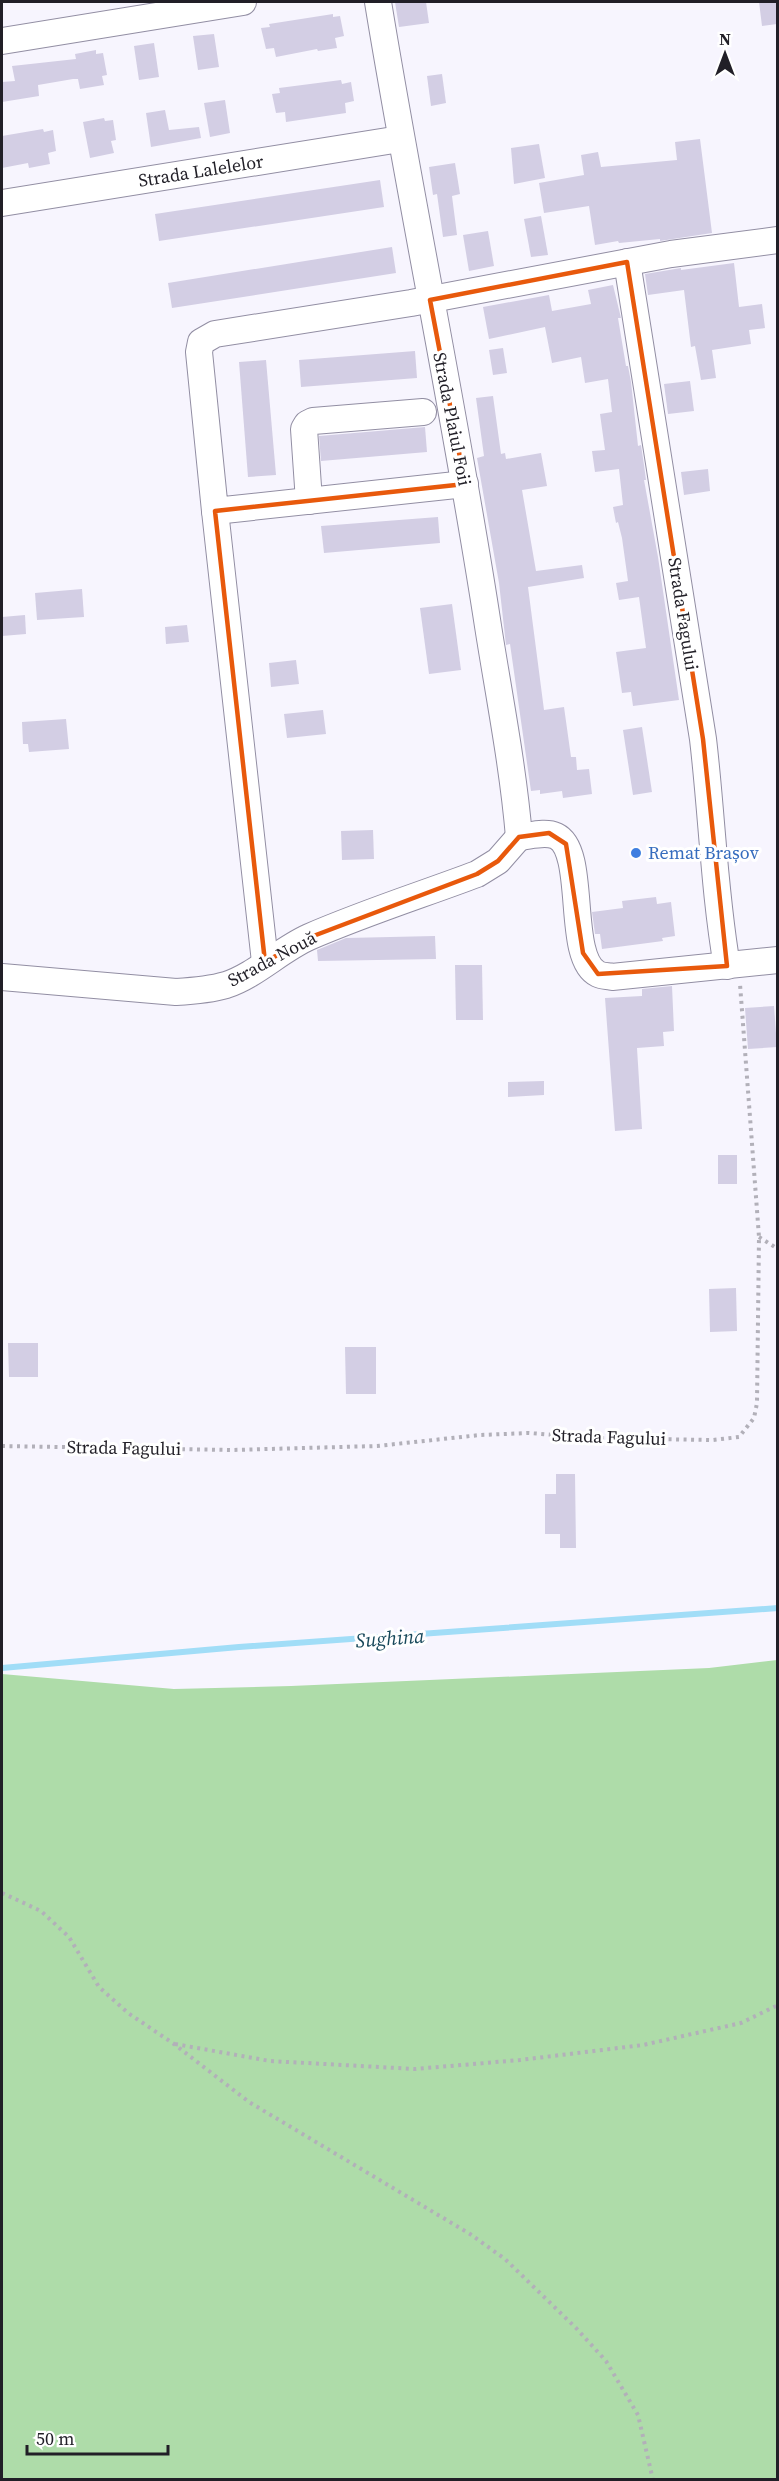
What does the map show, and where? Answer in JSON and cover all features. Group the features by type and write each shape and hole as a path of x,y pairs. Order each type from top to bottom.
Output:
{"street":[{"path":"2,41 243,2"},
{"name":"Strada Plaiul Foii","path":"378,2 400,139 465,484 513,780 519,837"},
{"name":"Strada Lalelelor","path":"2,202 400,139"},
{"path":"266,962 215,511 199,352 201,342 215,334 430,300 720,246 777,240"},
{"name":"Strada Fagului","path":"627,262 702,739 709,794 715,878 733,966"},
{"path":"309,501 304,429 307,424 313,421 423,412"},
{"path":"215,511 465,484"},
{"path":"519,837 549,833 566,844 573,869 583,953 588,966 598,974 612,977 777,960"},
{"name":"Strada Nouă","path":"2,977 176,992 202,991 228,984 308,938 477,874 498,861 519,837"}],"path":[{"name":"Strada Fagului","path":"2,1446 232,1450 377,1446 480,1435 529,1433 592,1438 713,1440 739,1437 754,1418 757,1403 759,1237 733,966"},
{"path":"759,1237 777,1249"},
{"path":"2,1893 41,1911 69,1936 99,1987 128,2013 174,2044 249,2102 471,2234 504,2259 576,2328 606,2361 638,2415 653,2480"},
{"path":"174,2044 270,2061 416,2069 520,2060 643,2045 741,2023 777,2005"}],"highlighted area":[{"path":"627,262 703,739 727,966 598,974 583,953 566,844 549,833 519,837 498,861 477,874 308,938 265,962 215,511 465,484 430,300"}],"green space":[{"path":"777,1660 777,2479 2,2479 2,1674 174,1689 709,1668"}],"building":[{"path":"395,2 426,2 429,23 399,27"},
{"path":"759,2 777,2 777,24 762,26"},
{"path":"333,14 333,17 340,16 344,36 335,38 337,48 318,51 317,49 276,57 274,48 266,49 261,28 270,27 269,24"},
{"path":"214,34 219,67 198,70 193,36"},
{"path":"154,43 159,77 139,80 134,46"},
{"path":"96,50 96,54 103,53 107,75 102,76 104,85 80,89 78,79 73,79 38,85 39,96 2,102 2,82 15,81 12,66 76,59 75,54"},
{"path":"442,74 446,103 431,106 427,76"},
{"path":"341,80 342,84 351,82 354,101 345,103 346,113 286,122 285,112 276,113 272,94 280,93 279,88"},
{"path":"225,100 230,133 210,137 204,103"},
{"path":"165,110 169,130 199,127 201,138 151,147 146,113"},
{"path":"104,118 105,121 113,120 116,140 111,141 114,153 90,158 83,122"},
{"path":"43,129 44,132 53,130 56,151 48,153 50,164 29,168 28,163 2,168 2,136"},
{"path":"700,139 712,233 660,241 660,239 619,243 618,241 595,245 589,206 544,213 539,183 584,175 581,155 598,152 601,167 677,160 675,142"},
{"path":"539,144 545,178 514,184 511,148"},
{"path":"455,163 460,194 452,196 457,235 443,237 437,194 433,195 429,167"},
{"path":"380,180 384,207 159,241 155,214"},
{"path":"541,216 548,255 531,257 524,219"},
{"path":"488,231 494,266 469,271 463,235"},
{"path":"392,247 396,273 172,308 168,283"},
{"path":"734,263 739,307 762,304 765,328 749,330 751,344 712,350 716,378 701,380 695,346 691,347 684,290 648,295 645,274"},
{"path":"613,285 621,318 618,318 631,382 638,446 641,445 646,480 644,480 679,700 633,706 631,692 622,693 616,652 646,648 639,597 619,600 616,583 628,581 622,538 613,507 623,505 619,469 595,472 592,451 605,450 600,414 612,412 608,379 585,383 581,357 552,363 545,327 489,339 483,307 549,295 552,311 591,304 588,290"},
{"path":"503,348 507,373 493,375 489,350"},
{"path":"415,351 417,378 301,387 299,360"},
{"path":"266,360 276,475 248,477 239,362"},
{"path":"690,381 694,411 668,414 664,384"},
{"path":"493,396 501,454 505,453 506,459 541,453 547,486 522,490 536,571 582,565 584,578 528,587 544,710 564,707 571,757 576,757 577,770 589,769 592,794 563,798 562,791 540,794 540,790 531,791 510,644 506,645 499,583 477,458 484,456 476,398"},
{"path":"425,427 427,452 321,461 319,436"},
{"path":"708,469 710,491 684,495 681,472"},
{"path":"438,517 440,543 324,553 321,526"},
{"path":"82,589 84,617 37,620 35,593"},
{"path":"452,604 461,670 429,674 420,608"},
{"path":"25,615 26,634 2,636 2,617"},
{"path":"187,625 189,642 166,644 165,627"},
{"path":"296,660 299,684 271,687 269,663"},
{"path":"323,710 326,734 287,738 284,714"},
{"path":"66,719 69,749 29,752 28,744 23,744 22,722"},
{"path":"642,727 652,792 633,795 623,730"},
{"path":"373,830 374,859 342,860 341,831"},
{"path":"656,897 657,904 671,902 675,936 662,938 663,941 602,949 600,934 595,934 592,912 623,908 622,901"},
{"path":"435,936 436,959 318,961 317,950 346,938"},
{"path":"455,965 482,965 483,1020 456,1020"},
{"path":"672,986 674,1031 663,1032 664,1046 637,1048 642,1129 615,1131 605,998 642,996 642,989"},
{"path":"774,1006 777,1047 748,1049 745,1008"},
{"path":"544,1081 544,1095 508,1097 508,1082"},
{"path":"718,1155 737,1155 737,1184 718,1184"},
{"path":"736,1288 737,1331 710,1332 709,1289"},
{"path":"8,1343 38,1343 38,1377 9,1377"},
{"path":"345,1347 376,1347 376,1394 346,1394"},
{"path":"556,1474 575,1474 576,1548 560,1548 560,1534 545,1534 545,1494 556,1494"}],"waterway":[{"name":"Sughina","path":"2,1668 239,1647 778,1608"}],"place":[{"name":"Remat Brașov","path":"636,853"}]}
